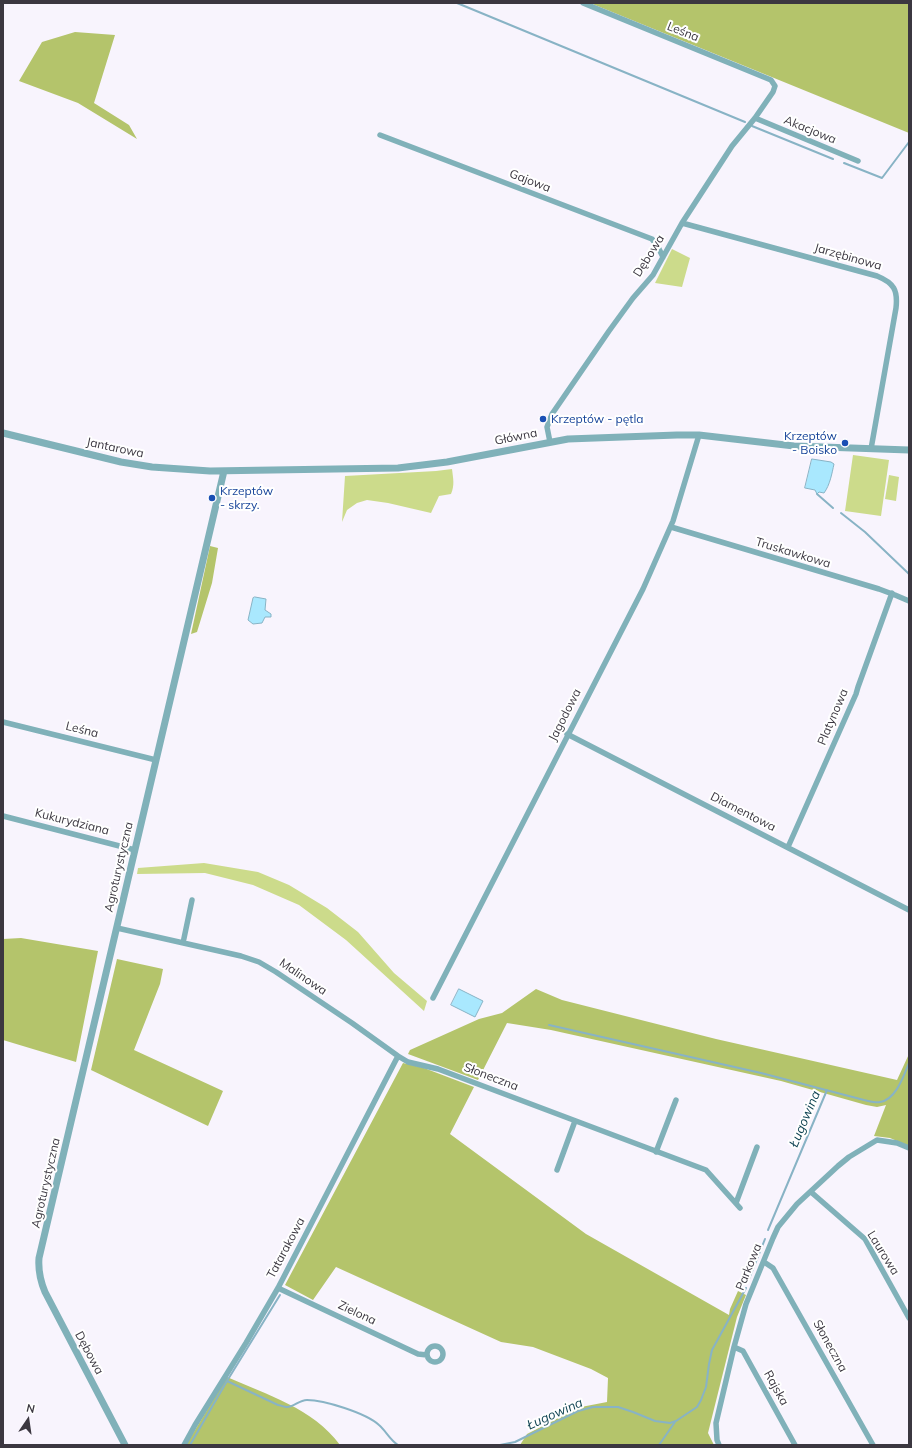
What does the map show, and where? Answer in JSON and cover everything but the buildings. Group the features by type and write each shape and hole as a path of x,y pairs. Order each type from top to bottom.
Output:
{"street":[{"name":"Leśna","path":"583,3 772,80 774,83"},
{"name":"Dębowa","path":"550,442 547,427 552,414 608,331 653,275 682,222 732,146 755,118 773,92 775,86 774,83"},
{"name":"Akacjowa","path":"755,118 858,161"},
{"name":"Gajowa","path":"380,135 652,239 663,258"},
{"name":"Jarzębinowa","path":"682,222 877,276 889,282 893,286 896,292 896,308 872,449"},
{"name":"Jantarowa","path":"3,433 128,463 163,468 224,471"},
{"name":"Główna","path":"224,471 398,468 427,465 568,439 699,435 794,446 909,450"},
{"name":"Jagodowa","path":"433,998 643,588 671,527 699,435"},
{"name":"Agroturystyczna","path":"38,1269 41,1249 224,471"},
{"name":"Truskawkowa","path":"671,527 892,593 909,601"},
{"name":"Platynowa","path":"788,847 856,694 892,593"},
{"name":"Leśna","path":"3,722 156,760"},
{"name":"Diamentowa","path":"568,734 909,910"},
{"name":"Kukurydziana","path":"3,816 135,850"},
{"path":"183,943 192,900"},
{"name":"Malinowa","path":"117,928 241,956 266,966 352,1023 398,1056"},
{"name":"Słoneczna","path":"398,1056 408,1062 438,1069 706,1170 738,1205 757,1147"},
{"name":"Tatarakowa","path":"184,1445 194,1425 246,1343 278,1288 398,1056"},
{"path":"656,1152 676,1100"},
{"path":"557,1170 575,1121"},
{"name":"Parkowa","path":"719,1445 717,1440 716,1423 734,1347 746,1304 778,1227 790,1212 850,1157 877,1140 897,1143 909,1148"},
{"name":"Laurowa","path":"811,1192 865,1239 909,1318"},
{"name":"Słoneczna","path":"764,1262 773,1268 873,1445"},
{"name":"Dębowa","path":"38,1269 49,1300 125,1445"},
{"name":"Zielona","path":"278,1288 418,1354 427,1355"},
{"name":"Rajska","path":"734,1347 743,1351 795,1445"}],"green space":[{"path":"590,3 909,3 909,133"},
{"path":"75,32 115,35 94,103 129,125 137,139 78,103 19,81 42,42"},
{"path":"672,249 690,258 682,287 655,283"},
{"path":"853,455 889,460 881,516 845,511"},
{"path":"452,469 453,485 451,494 439,496 431,513 388,503 367,500 357,503 347,510 342,522 345,476"},
{"path":"889,475 899,477 896,501 885,499"},
{"path":"210,546 218,548 212,583 197,632 191,634"},
{"path":"204,863 258,872 289,885 327,908 358,932 394,973 427,1001 424,1011 346,940 299,905 253,885 205,873 137,874 138,868"},
{"path":"21,938 98,951 76,1062 3,1040 3,939"},
{"path":"117,959 163,969 160,984 134,1050 223,1091 208,1126 91,1070"},
{"path":"536,989 562,1000 716,1039 897,1080 909,1054 909,1146 890,1138 874,1136 886,1105 877,1107 866,1105 781,1081 551,1030 507,1023 478,1080 408,1054 410,1050 479,1019 502,1013"},
{"path":"403,1063 424,1068 474,1087 450,1134 586,1234 729,1315 738,1291 746,1295 737,1317 708,1433 714,1445 520,1445 527,1434 566,1414 581,1407 607,1402 608,1378 591,1369 533,1347 501,1342 336,1267 313,1300 285,1285"},
{"path":"227,1377 303,1412 317,1421 340,1445 186,1445"}],"water":[{"path":"812,459 831,462 834,464 832,475 824,493 819,492 817,494 815,490 805,488"},
{"path":"253,598 266,599 265,610 271,614 271,617 265,617 262,623 253,624 248,620"},
{"path":"459,989 483,1001 475,1017 451,1005"}],"waterway":[{"path":"457,3 745,122"},
{"path":"752,126 833,159"},
{"path":"844,163 882,178 909,142"},
{"path":"817,494 833,508"},
{"path":"841,513 865,532 909,574"},
{"path":"549,1025 761,1073 874,1102 880,1102 891,1097 899,1086 909,1063"},
{"name":"Ługowina","path":"768,1230 827,1090"},
{"name":"Ługowina","path":"749,1279 765,1239"},
{"name":"Ługowina","path":"500,1445 515,1442 578,1411 593,1407 618,1407 655,1421 670,1423 676,1421 697,1407 701,1400 706,1387 712,1350 746,1288"},
{"path":"190,1445 227,1381 280,1295"},
{"name":"Ługowina","path":"227,1381 285,1407 290,1407 301,1401 307,1400 324,1402 355,1412 373,1420 398,1445"},
{"path":"659,1445 675,1422"}],"place":[{"name":"Krzeptów - pętla","path":"543,419"},
{"name":"Krzeptów - Boisko","path":"845,443"},
{"name":"Krzeptów - skrzy.","path":"212,498"}]}
